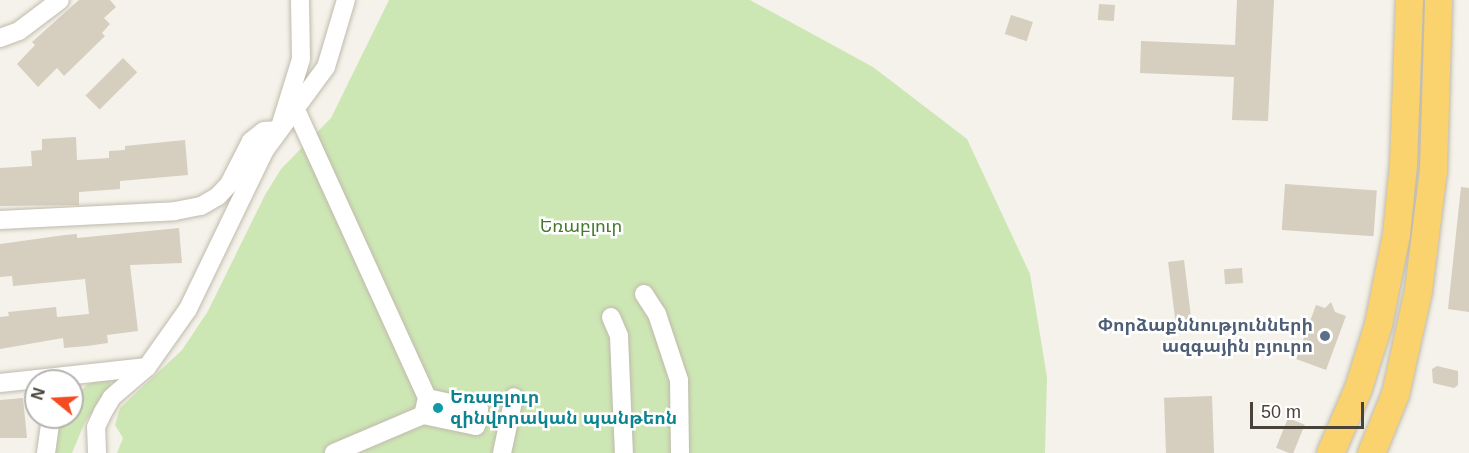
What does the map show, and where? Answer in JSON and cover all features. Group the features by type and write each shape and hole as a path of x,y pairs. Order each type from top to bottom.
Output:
{"highway":[{"path":"1330,453 1358,388 1378,324 1396,234 1403,171 1409,0"},
{"path":"1371,453 1395,394 1411,332 1429,212 1438,0"},
{"path":"1378,324 1411,332"}],"street":[{"path":"0,38 19,31 60,0"},
{"path":"279,130 301,59 300,0"},
{"path":"97,453 100,445 96,427 107,404 147,367 188,309 265,150 326,67 346,0"},
{"path":"296,110 425,406"},
{"path":"0,220 175,212 201,206 229,184 251,141 264,131 279,130"},
{"path":"644,294 657,314 679,380 680,453"},
{"path":"611,316 619,336 624,453"},
{"path":"84,375 147,367"},
{"path":"0,382 24,380"},
{"path":"502,453 513,397"},
{"path":"334,453 425,406 479,408 477,417 507,423"},
{"path":"46,453 49,429"}],"green space":[{"name":"Եռաբլուր","path":"389,0 750,0 873,67 967,139 1030,274 1047,377 1045,453 117,453 123,438 115,425 120,408 182,350 208,311 265,195 281,169 331,118"},
{"path":"109,377 111,386 84,424 84,388 88,384"},
{"path":"58,429 82,429 72,453 51,453"}],"building":[{"path":"79,0 110,0 116,7 104,18 110,24 102,33 105,36 64,76 57,68 38,87 17,64 35,45 32,42"},
{"path":"1237,0 1274,0 1268,121 1232,120 1234,77 1140,73 1141,41 1235,45"},
{"path":"1099,4 1115,5 1114,21 1098,20"},
{"path":"1011,15 1033,22 1027,41 1005,34"},
{"path":"123,58 137,72 100,110 86,95"},
{"path":"76,137 77,160 109,158 109,151 125,150 125,146 185,140 188,175 120,181 120,189 79,192 79,205 0,206 0,168 32,166 31,151 42,150 42,139"},
{"path":"1285,184 1377,190 1374,236 1282,230"},
{"path":"1461,187 1469,188 1469,312 1448,309"},
{"path":"179,228 182,263 130,265 138,331 107,335 108,343 87,346 64,348 63,338 0,349 0,317 9,316 8,312 56,307 57,317 89,314 85,279 13,286 12,276 0,277 0,244 65,235 77,234 77,238"},
{"path":"1184,260 1192,322 1176,323 1168,262"},
{"path":"1242,268 1243,283 1225,284 1224,269"},
{"path":"1331,302 1335,312 1346,316 1326,370 1296,359 1316,305 1325,308"},
{"path":"1437,366 1458,371 1458,385 1454,388 1433,383 1432,369"},
{"path":"1212,396 1214,453 1166,453 1164,398"},
{"path":"23,398 24,429 26,429 27,438 0,438 0,400"},
{"path":"1288,418 1305,425 1293,453 1276,448"}],"place":[{"name":"Փորձաքննությունների ազգային բյուրո","path":"1325,336"},
{"name":"Եռաբլուր զինվորական պանթեոն","path":"438,408"}]}
